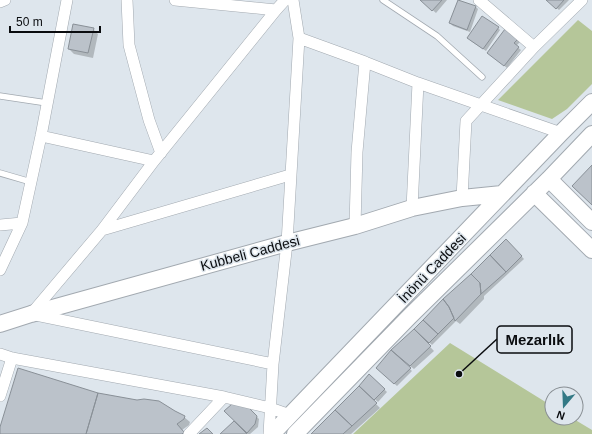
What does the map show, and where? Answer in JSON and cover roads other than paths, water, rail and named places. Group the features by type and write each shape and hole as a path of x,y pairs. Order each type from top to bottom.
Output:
{"street":[{"path":"0,2 5,0"},
{"path":"0,270 22,223 41,136 67,0"},
{"path":"127,0 129,45 149,120 157,157"},
{"path":"175,0 246,3 276,10"},
{"path":"273,364 31,314 102,230 157,157 276,10 286,0"},
{"path":"269,434 273,364 287,242 299,38 293,0"},
{"path":"479,0 534,47"},
{"path":"462,198 466,121 534,47 582,0"},
{"path":"299,38 365,62 418,84 561,133"},
{"path":"355,226 357,152 365,62"},
{"path":"412,208 418,84"},
{"name":"İnönü Caddesi","path":"272,434 592,102"},
{"name":"İnönü Caddesi","path":"295,434 409,317 592,134"},
{"path":"41,136 157,157"},
{"path":"102,230 290,175"},
{"path":"548,179 592,222"},
{"path":"534,193 592,250"},
{"name":"Kubbeli Caddesi","path":"0,324 287,242 355,226 412,208 462,198 502,194"},
{"path":"0,225 22,223"},
{"path":"0,354 12,358 224,397 270,408 290,415"},
{"path":"0,396 12,358"},
{"path":"189,434 224,397"}],"lane":[{"path":"383,0 437,36 482,77"},
{"path":"0,96 47,103"},
{"path":"0,173 31,182"}],"place":[{"name":"Mezarlık","path":"459,374"}]}
